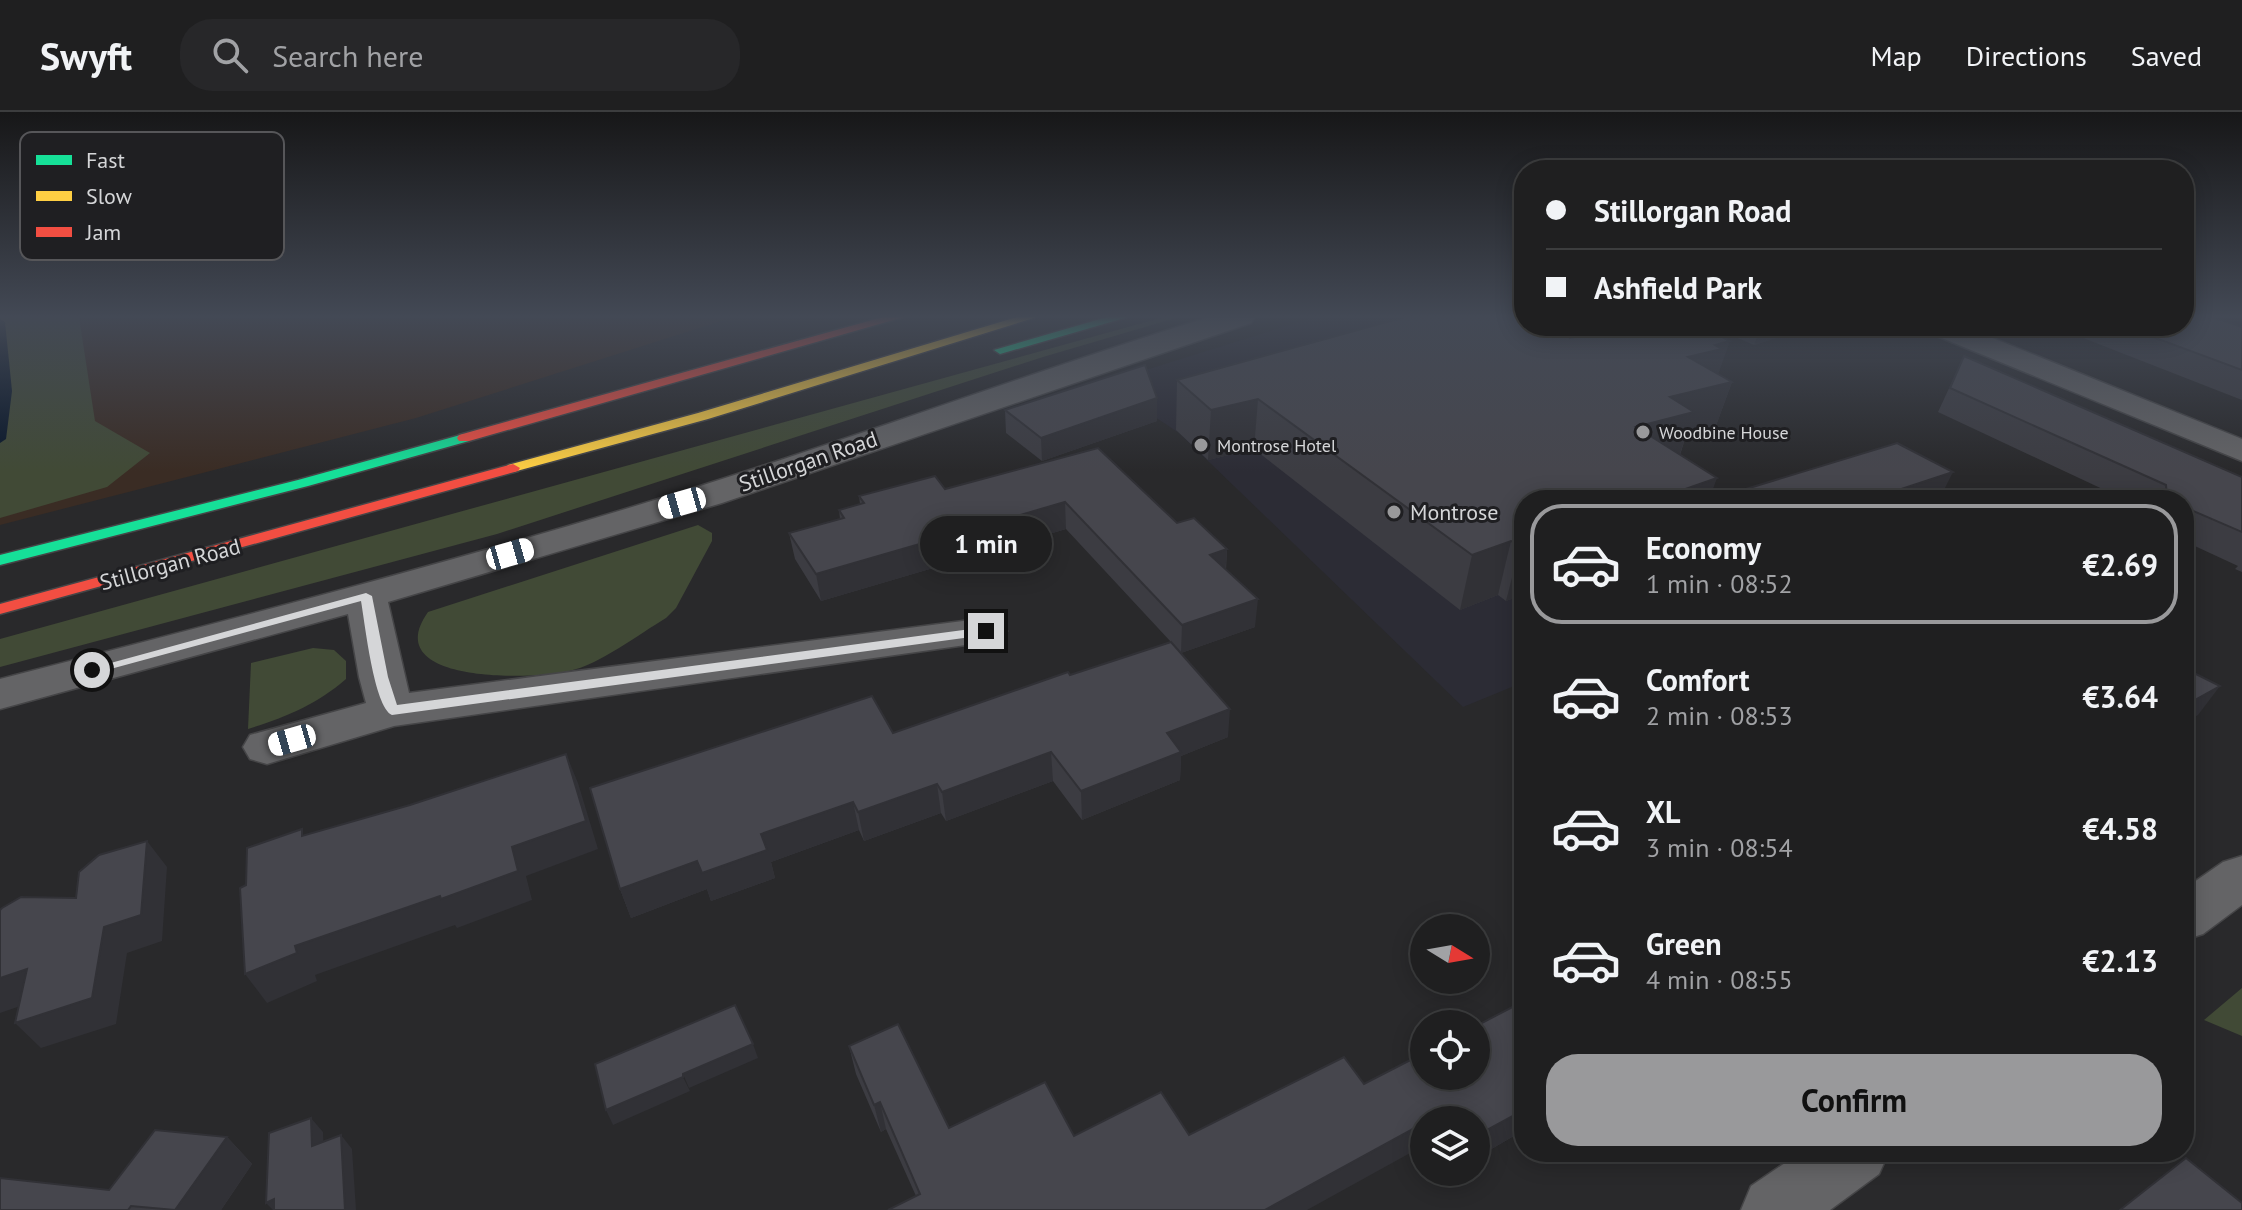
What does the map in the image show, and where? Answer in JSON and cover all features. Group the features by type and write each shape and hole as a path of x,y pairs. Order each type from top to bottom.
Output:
{"main road":[{"name":"Stillorgan Road","path":"0,559 318,479 715,368"},
{"name":"Stillorgan Road","path":"0,609 703,416 861,368"},
{"path":"162,567 550,470 890,379"},
{"path":"0,559 597,381"}],"street":[{"name":"Stillorgan Road","path":"0,694 366,596 711,495 1079,368"},
{"path":"2040,368 2242,451"},
{"path":"366,596 381,677 392,711"},
{"path":"267,747 392,711 986,631"},
{"path":"2194,911 2242,877"},
{"path":"1775,1210 1842,1162"}],"shaded area":[{"path":"0,368 573,368 416,418 0,525"},
{"path":"1151,368 1524,368 1524,490 1514,490 1514,686 1463,707 1179,433 1104,383"}],"green space":[{"path":"0,368 87,368 95,421 150,453 107,487 0,518"},
{"path":"979,368 1008,368 497,534 0,667 0,639"},
{"path":"698,525 712,533 712,541 676,608 666,618 619,648 581,668 550,674 495,675 440,665 423,653 418,636 428,612"},
{"path":"313,648 334,650 346,661 346,679 300,709 248,729 251,663"},
{"path":"2242,988 2242,1036 2204,1020"}],"building":[{"path":"1135,368 1146,368 1157,398 1041,438 1005,410"},
{"path":"1220,368 1708,368 1732,382 1670,397 1694,412 1636,427 1717,478 1683,490 1514,490 1514,543 1511,541 1472,555 1258,399 1211,410 1177,380"},
{"path":"1959,368 1992,368 2242,477 2242,532 2194,511 2194,490 2166,490 2166,485 1950,388"},
{"path":"1897,443 1953,472 1898,490 1743,490"},
{"path":"1098,448 1177,523 1194,518 1227,549 1210,555 1258,599 1182,625 1065,502 816,574 789,533 844,518 839,510 864,503 859,496 935,476 945,489"},
{"path":"1171,642 1230,709 1167,733 1181,752 1081,791 1051,752 942,792 937,784 858,812 853,802 761,834 767,850 702,873 697,861 620,889 590,788 872,696 893,733 1068,672 1070,675"},
{"path":"2194,673 2220,686 2194,700"},
{"path":"566,754 586,821 512,847 518,871 295,946 297,953 245,974 240,888 246,885 247,848 302,829 302,836 410,805"},
{"path":"147,841 141,915 104,927 92,998 15,1023 27,969 0,978 0,910 21,897 76,898 79,872 99,855"},
{"path":"735,1005 753,1044 606,1110 595,1064"},
{"path":"1514,1006 1514,1115 1490,1128 1490,1106 1410,1106 1410,1131 1265,1210 888,1210 920,1194 880,1102 874,1105 849,1046 898,1024 949,1128 1045,1082 1074,1136 1161,1092 1189,1135 1344,1057 1364,1084 1410,1060 1410,1090 1490,1090 1490,1019"},
{"path":"311,1118 312,1146 341,1135 345,1210 274,1210 274,1199 266,1203 269,1133"},
{"path":"155,1130 227,1137 175,1210 131,1206 128,1210 0,1210 0,1178 109,1190"},
{"path":"2181,1162 2191,1162 2242,1203 2242,1210 2120,1210"}],"waterway":[{"path":"0,439 6,391 4,368"}],"traffic: fast":[{"path":"0,560 303,483 464,438"}],"traffic: slow":[{"path":"513,468 861,368"}],"traffic: jam":[{"path":"464,438 714,368"},
{"path":"0,609 513,468"}],"place":[{"name":"Woodbine House","path":"1643,432"},
{"name":"Montrose Hotel","path":"1201,445"},
{"name":"Montrose","path":"1394,512"}],"route":[{"path":"92,670 366,596 381,677 392,711 986,631"}]}
